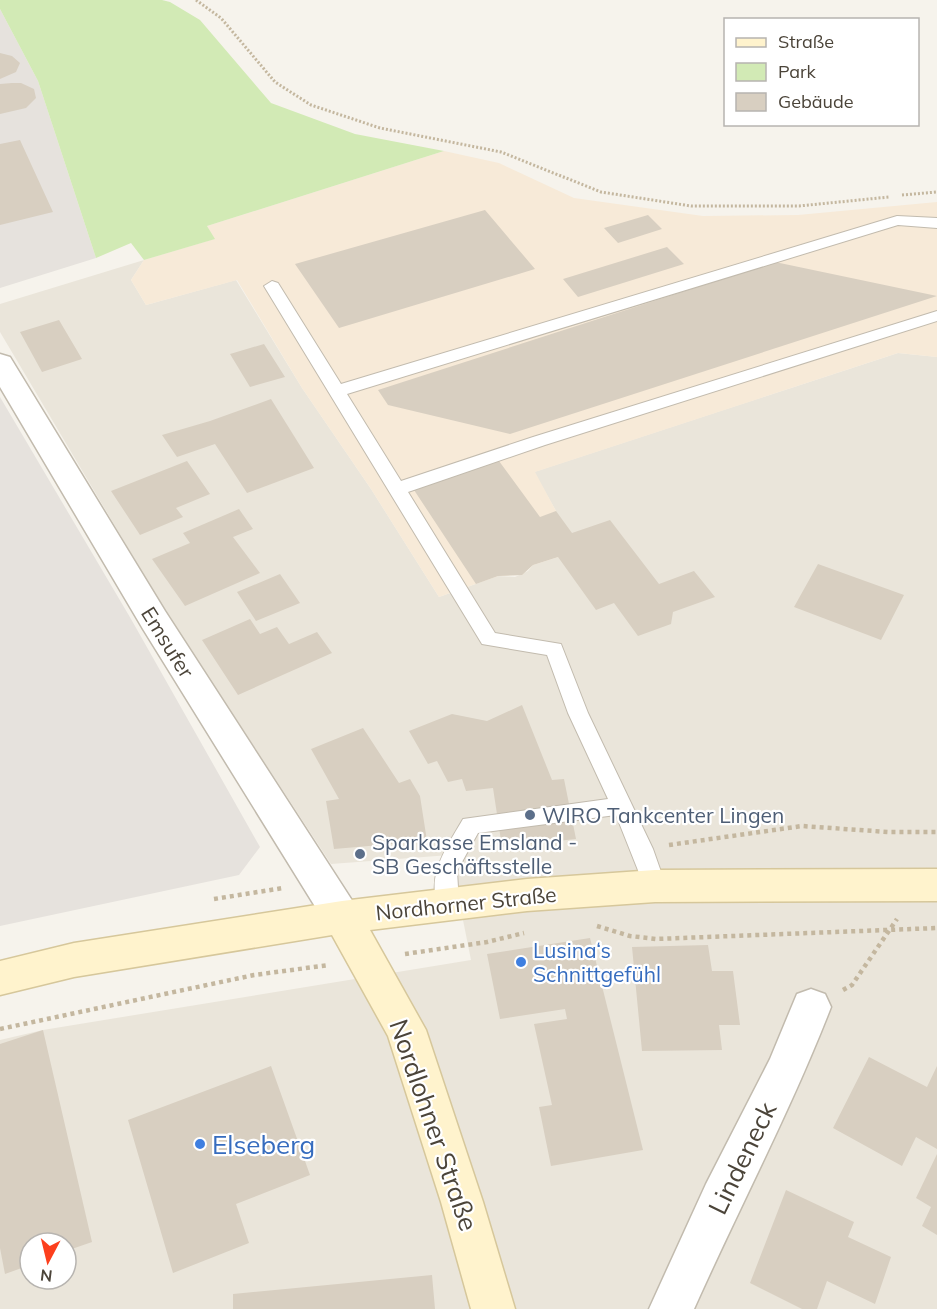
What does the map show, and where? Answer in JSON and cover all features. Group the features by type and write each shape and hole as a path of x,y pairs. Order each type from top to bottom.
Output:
{"main road":[{"name":"Nordhorner Straße","path":"0,978 75,960 342,917 527,895 655,886 928,885"},
{"name":"Nordlohner Straße","path":"342,917 406,1030 494,1309"}],"street":[{"name":"Emsufer","path":"0,363 154,620 342,917"},
{"name":"Lindeneck","path":"671,1309 721,1198 787,1068 811,1007"}],"lane":[{"path":"338,391 897,220 937,224"},
{"path":"272,286 489,639 554,649 578,713 642,849 655,886"},
{"path":"397,489 539,441 937,316"},
{"path":"448,904 446,870 471,825 621,806"}],"path":[{"path":"196,0 221,18 275,82 311,105 380,128 501,152 602,192 691,206 798,206 937,192"},
{"path":"811,1007 852,985 890,930 928,885"},
{"path":"588,927 598,926 630,936 656,939 937,928"},
{"path":"487,942 526,932"},
{"path":"0,1029 254,975"}],"shaded area":[{"path":"0,9 38,81 96,258 0,288"},
{"path":"444,151 499,163 574,198 703,216 798,215 937,202 937,357 898,353 535,472 556,511 558,557 533,565 522,575 498,576 439,597 371,489 302,388 237,280 146,305 131,280 144,260 214,239 207,226"},
{"path":"144,260 131,280 146,305 236,280 302,388 371,489 439,597 498,576 515,577 528,571 533,565 558,557 556,511 534,472 898,353 937,357 937,1309 0,1309 0,1040 43,1030 471,960 450,855 331,864 166,612 0,332 0,304"},
{"path":"0,397 131,619 260,847 239,875 0,926"}],"green space":[{"path":"0,0 162,0 170,2 200,20 271,103 355,134 444,151 207,226 215,239 144,260 131,243 96,258 38,81 0,9"}],"building":[{"path":"0,53 12,56 20,63 16,72 0,79"},
{"path":"21,83 34,89 36,98 26,108 0,114 0,84"},
{"path":"20,140 53,212 0,225 0,144"},
{"path":"485,210 535,269 339,328 295,264"},
{"path":"648,215 662,229 618,243 604,228"},
{"path":"667,247 684,264 578,297 563,279"},
{"path":"775,262 937,296 510,434 388,405 378,390"},
{"path":"59,320 82,359 42,372 20,332"},
{"path":"264,344 285,377 250,387 230,354"},
{"path":"271,399 314,468 247,493 215,444 177,457 162,435 210,421"},
{"path":"187,461 210,494 176,508 183,517 140,535 111,491"},
{"path":"499,461 540,517 556,511 572,533 610,520 659,584 694,571 715,597 673,612 671,624 638,636 614,603 596,610 558,557 533,565 522,575 498,576 476,584 414,490"},
{"path":"239,509 253,529 233,537 260,573 185,606 152,559 190,543 183,533"},
{"path":"818,564 904,595 881,640 794,607"},
{"path":"280,574 300,603 256,621 237,592"},
{"path":"250,619 260,634 277,627 289,644 317,632 332,653 238,695 202,640"},
{"path":"522,705 552,780 564,779 576,839 502,847 493,788 466,791 462,779 448,782 437,761 428,764 409,731 452,714 487,721"},
{"path":"363,728 399,783 410,779 420,796 427,841 334,849 326,801 339,799 311,749"},
{"path":"590,938 643,1150 551,1166 539,1107 552,1105 534,1024 567,1019 565,1009 500,1019 487,954"},
{"path":"708,945 712,971 733,971 740,1025 719,1025 722,1050 642,1051 632,947"},
{"path":"43,1030 92,1242 78,1247 78,1231 18,1231 18,1269 5,1274 0,1248 0,1044"},
{"path":"869,1057 927,1087 937,1066 937,1149 916,1137 902,1166 833,1128"},
{"path":"271,1066 310,1175 236,1204 249,1243 173,1273 128,1120"},
{"path":"937,1154 937,1235 922,1226 931,1207 916,1198"},
{"path":"786,1190 854,1222 848,1237 891,1257 875,1304 827,1281 817,1309 802,1309 750,1283"},
{"path":"432,1275 435,1309 233,1309 233,1294"}],"place":[{"name":"WIRO Tankcenter Lingen","path":"530,815"},
{"name":"Sparkasse Emsland - SB Geschäftsstelle","path":"360,854"},
{"name":"Lusina‘s Schnittgefühl","path":"521,962"},
{"name":"Elseberg","path":"200,1144"}]}
